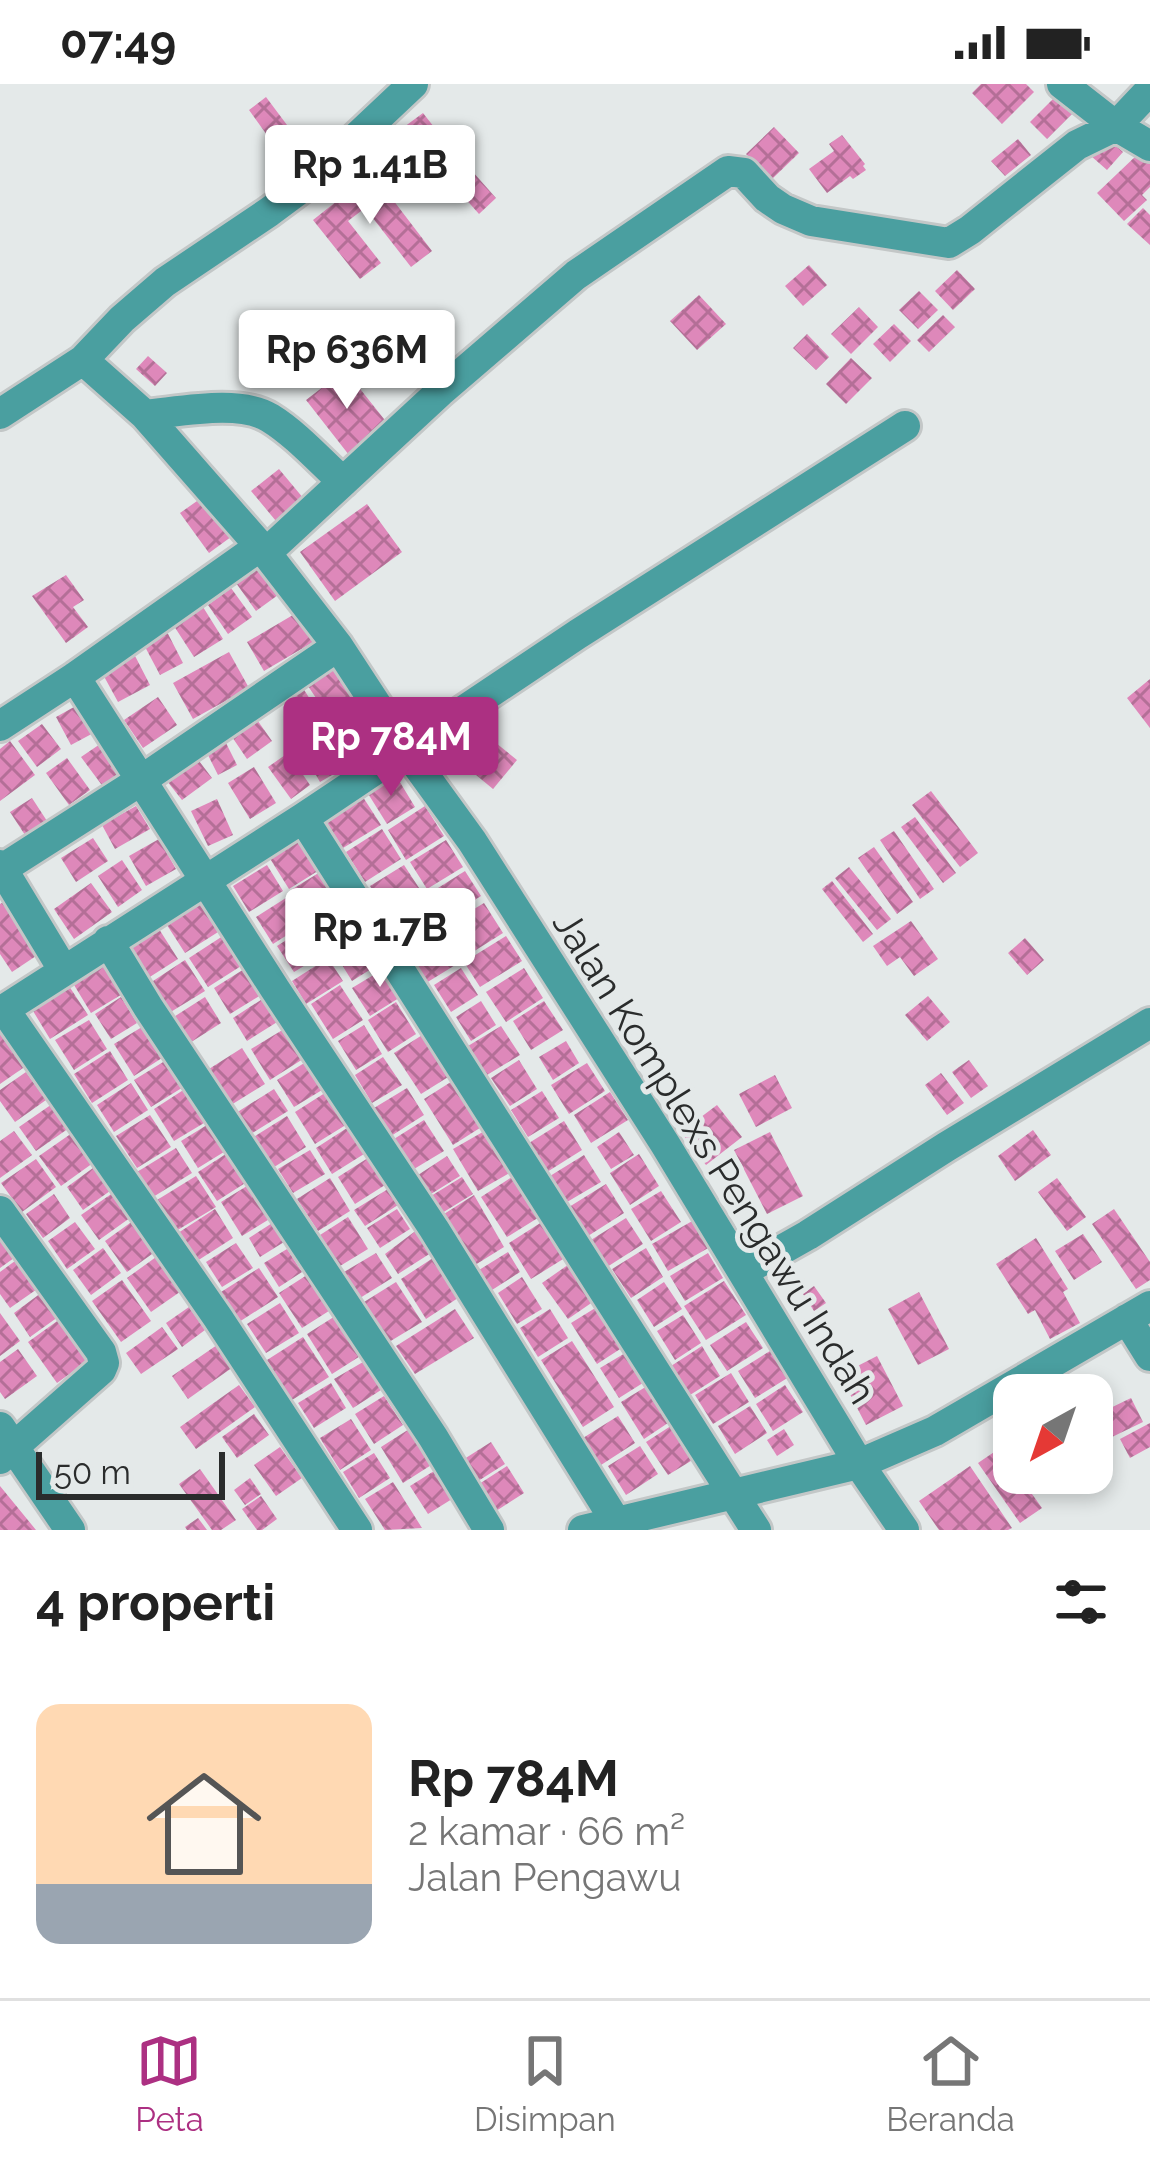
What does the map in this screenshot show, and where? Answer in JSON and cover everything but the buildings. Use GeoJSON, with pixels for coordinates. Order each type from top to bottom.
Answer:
{"type":"FeatureCollection","features":[{"type":"Feature","properties":{"kind":"street"},"geometry":{"type":"LineString","coordinates":[[0,414],[83,360],[164,282],[308,183],[413,84]]}},
{"type":"Feature","properties":{"kind":"street"},"geometry":{"type":"LineString","coordinates":[[1062,84],[1150,146]]}},
{"type":"Feature","properties":{"kind":"street"},"geometry":{"type":"LineString","coordinates":[[0,726],[262,550],[576,275],[728,170],[744,172],[767,198],[812,221],[949,243],[1077,146],[1116,126],[1150,90]]}},
{"type":"Feature","properties":{"kind":"street","name":"Jalan Komplexs Pengawu Indah"},"geometry":{"type":"LineString","coordinates":[[83,360],[145,415],[338,646],[472,841],[904,1530]]}},
{"type":"Feature","properties":{"kind":"street"},"geometry":{"type":"LineString","coordinates":[[145,415],[253,411],[268,417],[343,482]]}},
{"type":"Feature","properties":{"kind":"street"},"geometry":{"type":"LineString","coordinates":[[357,1530],[192,1280],[2,1011],[905,426]]}},
{"type":"Feature","properties":{"kind":"street"},"geometry":{"type":"LineString","coordinates":[[64,971],[1,867],[140,782],[338,646]]}},
{"type":"Feature","properties":{"kind":"street"},"geometry":{"type":"LineString","coordinates":[[75,677],[434,1228],[618,1527]]}},
{"type":"Feature","properties":{"kind":"street"},"geometry":{"type":"LineString","coordinates":[[303,818],[756,1530]]}},
{"type":"Feature","properties":{"kind":"street"},"geometry":{"type":"LineString","coordinates":[[108,941],[490,1530]]}},
{"type":"Feature","properties":{"kind":"street"},"geometry":{"type":"LineString","coordinates":[[744,1271],[1150,1023]]}},
{"type":"Feature","properties":{"kind":"street"},"geometry":{"type":"LineString","coordinates":[[0,1211],[101,1352],[104,1363],[92,1379],[5,1444],[70,1530]]}},
{"type":"Feature","properties":{"kind":"street"},"geometry":{"type":"LineString","coordinates":[[583,1530],[618,1527],[859,1464],[935,1431],[1138,1312],[1150,1356]]}}]}
